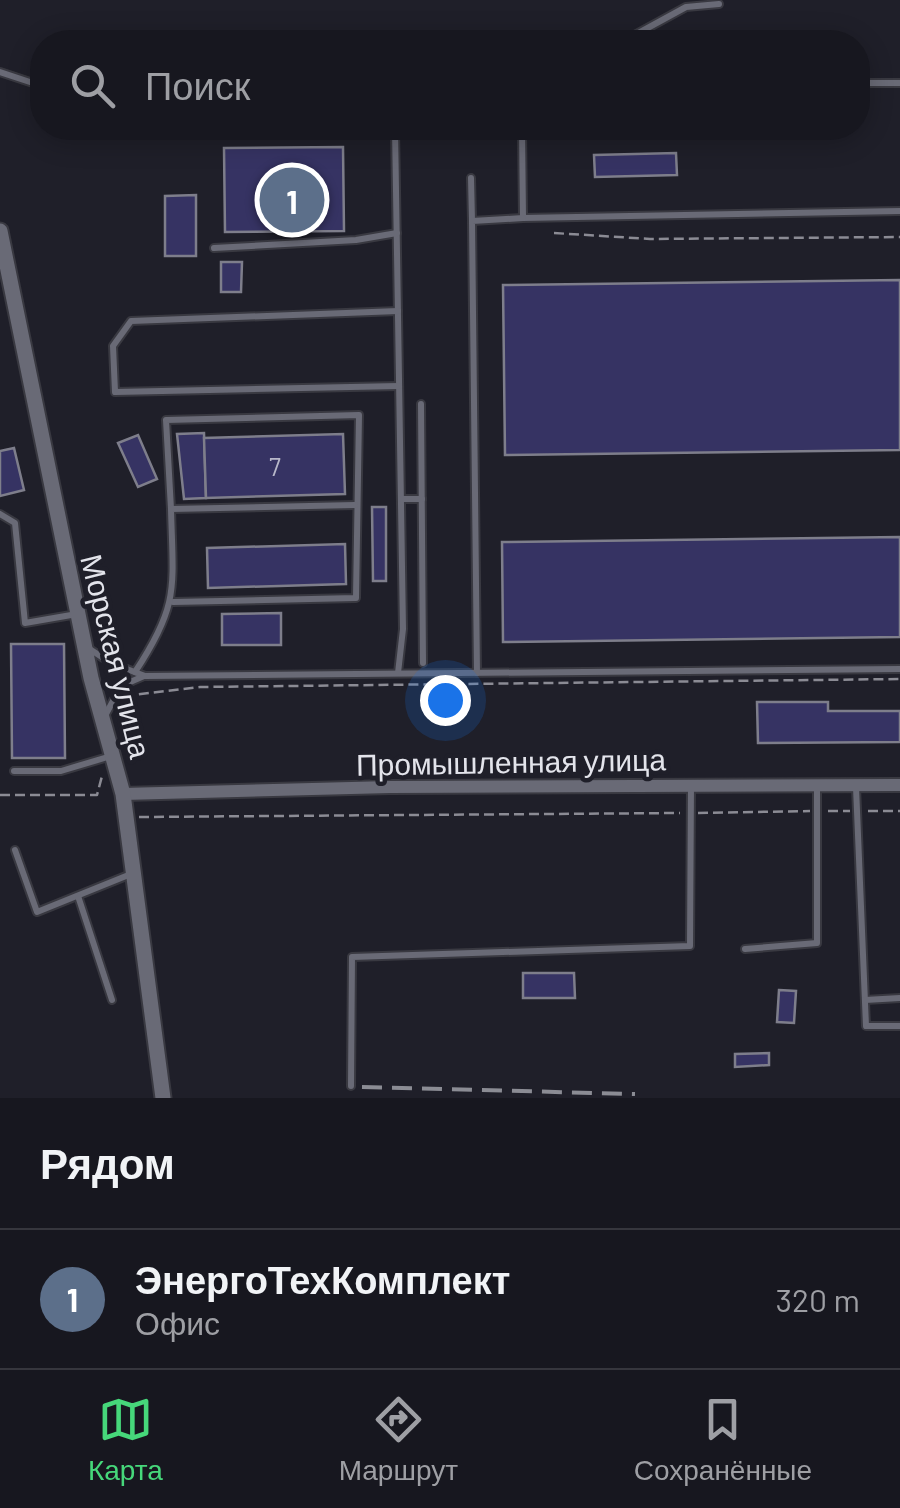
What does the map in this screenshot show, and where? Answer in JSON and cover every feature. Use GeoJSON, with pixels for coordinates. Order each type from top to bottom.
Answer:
{"type":"FeatureCollection","features":[{"type":"Feature","properties":{"kind":"street","name":"Морская улица"},"geometry":{"type":"LineString","coordinates":[[0,231],[78,613],[110,720],[114,764],[128,794],[131,874],[162,1098]]}},
{"type":"Feature","properties":{"kind":"street","name":"Промышленная улица"},"geometry":{"type":"LineString","coordinates":[[128,794],[691,784],[900,785]]}},
{"type":"Feature","properties":{"kind":"lane"},"geometry":{"type":"LineString","coordinates":[[643,30],[686,6],[719,4]]}},
{"type":"Feature","properties":{"kind":"lane"},"geometry":{"type":"LineString","coordinates":[[0,72],[30,82]]}},
{"type":"Feature","properties":{"kind":"lane"},"geometry":{"type":"LineString","coordinates":[[870,83],[900,83]]}},
{"type":"Feature","properties":{"kind":"lane"},"geometry":{"type":"LineString","coordinates":[[395,140],[402,629],[398,673]]}},
{"type":"Feature","properties":{"kind":"lane"},"geometry":{"type":"LineString","coordinates":[[522,140],[523,218]]}},
{"type":"Feature","properties":{"kind":"lane"},"geometry":{"type":"LineString","coordinates":[[471,178],[477,672]]}},
{"type":"Feature","properties":{"kind":"lane"},"geometry":{"type":"LineString","coordinates":[[472,221],[900,211]]}},
{"type":"Feature","properties":{"kind":"lane"},"geometry":{"type":"LineString","coordinates":[[214,248],[356,240],[397,232]]}},
{"type":"Feature","properties":{"kind":"lane"},"geometry":{"type":"LineString","coordinates":[[398,311],[131,322],[113,346],[115,392],[400,386]]}},
{"type":"Feature","properties":{"kind":"lane"},"geometry":{"type":"LineString","coordinates":[[421,404],[424,663]]}},
{"type":"Feature","properties":{"kind":"lane"},"geometry":{"type":"LineString","coordinates":[[135,672],[158,637],[173,602],[166,420],[359,415],[356,598],[173,602]]}},
{"type":"Feature","properties":{"kind":"lane"},"geometry":{"type":"LineString","coordinates":[[401,499],[422,498]]}},
{"type":"Feature","properties":{"kind":"lane"},"geometry":{"type":"LineString","coordinates":[[171,509],[355,505]]}},
{"type":"Feature","properties":{"kind":"lane"},"geometry":{"type":"LineString","coordinates":[[0,514],[15,522],[25,622],[78,613]]}},
{"type":"Feature","properties":{"kind":"lane"},"geometry":{"type":"LineString","coordinates":[[86,646],[145,676]]}},
{"type":"Feature","properties":{"kind":"lane"},"geometry":{"type":"LineString","coordinates":[[110,720],[109,703],[121,686],[145,676],[900,669]]}},
{"type":"Feature","properties":{"kind":"lane"},"geometry":{"type":"LineString","coordinates":[[14,771],[60,771],[114,764]]}},
{"type":"Feature","properties":{"kind":"lane"},"geometry":{"type":"LineString","coordinates":[[351,1086],[352,956],[690,946],[691,784]]}},
{"type":"Feature","properties":{"kind":"lane"},"geometry":{"type":"LineString","coordinates":[[745,949],[818,944],[817,784]]}},
{"type":"Feature","properties":{"kind":"lane"},"geometry":{"type":"LineString","coordinates":[[856,786],[866,1026],[900,1026]]}},
{"type":"Feature","properties":{"kind":"lane"},"geometry":{"type":"LineString","coordinates":[[15,850],[37,912],[131,874]]}},
{"type":"Feature","properties":{"kind":"lane"},"geometry":{"type":"LineString","coordinates":[[78,896],[112,1000]]}},
{"type":"Feature","properties":{"kind":"lane"},"geometry":{"type":"LineString","coordinates":[[866,1000],[900,998]]}},
{"type":"Feature","properties":{"kind":"path"},"geometry":{"type":"LineString","coordinates":[[554,233],[650,239],[900,237]]}},
{"type":"Feature","properties":{"kind":"path"},"geometry":{"type":"LineString","coordinates":[[110,720],[133,695],[200,688],[900,679]]}},
{"type":"Feature","properties":{"kind":"path"},"geometry":{"type":"LineString","coordinates":[[0,795],[97,795],[100,777],[114,764]]}},
{"type":"Feature","properties":{"kind":"path"},"geometry":{"type":"LineString","coordinates":[[128,794],[140,818],[900,810]]}},
{"type":"Feature","properties":{"kind":"building"},"geometry":{"type":"Polygon","coordinates":[[[343,147],[344,231],[225,232],[224,148],[343,147]]]}},
{"type":"Feature","properties":{"kind":"building"},"geometry":{"type":"Polygon","coordinates":[[[676,153],[677,175],[595,177],[594,155],[676,153]]]}},
{"type":"Feature","properties":{"kind":"building"},"geometry":{"type":"Polygon","coordinates":[[[196,195],[196,256],[165,256],[165,196],[196,195]]]}},
{"type":"Feature","properties":{"kind":"building"},"geometry":{"type":"Polygon","coordinates":[[[221,262],[242,262],[241,292],[221,292],[221,262]]]}},
{"type":"Feature","properties":{"kind":"building"},"geometry":{"type":"Polygon","coordinates":[[[900,280],[900,450],[505,455],[503,285],[900,280]]]}},
{"type":"Feature","properties":{"kind":"building"},"geometry":{"type":"Polygon","coordinates":[[[204,433],[206,498],[184,499],[177,434],[204,433]]]}},
{"type":"Feature","properties":{"kind":"building"},"geometry":{"type":"Polygon","coordinates":[[[343,434],[345,494],[206,498],[204,438],[343,434]]]}},
{"type":"Feature","properties":{"kind":"building"},"geometry":{"type":"Polygon","coordinates":[[[138,435],[157,479],[138,487],[118,443],[138,435]]]}},
{"type":"Feature","properties":{"kind":"building"},"geometry":{"type":"Polygon","coordinates":[[[14,448],[24,490],[0,496],[0,451],[14,448]]]}},
{"type":"Feature","properties":{"kind":"building"},"geometry":{"type":"Polygon","coordinates":[[[372,507],[386,507],[386,581],[373,581],[372,507]]]}},
{"type":"Feature","properties":{"kind":"building"},"geometry":{"type":"Polygon","coordinates":[[[900,537],[900,637],[503,642],[502,542],[900,537]]]}},
{"type":"Feature","properties":{"kind":"building"},"geometry":{"type":"Polygon","coordinates":[[[345,544],[346,584],[208,588],[207,548],[345,544]]]}},
{"type":"Feature","properties":{"kind":"building"},"geometry":{"type":"Polygon","coordinates":[[[281,613],[281,645],[222,645],[222,614],[281,613]]]}},
{"type":"Feature","properties":{"kind":"building"},"geometry":{"type":"Polygon","coordinates":[[[11,644],[64,644],[65,758],[12,758],[11,644]]]}},
{"type":"Feature","properties":{"kind":"building"},"geometry":{"type":"Polygon","coordinates":[[[757,702],[828,702],[828,711],[900,711],[900,742],[758,743],[757,702]]]}},
{"type":"Feature","properties":{"kind":"building"},"geometry":{"type":"Polygon","coordinates":[[[523,973],[574,973],[575,998],[523,998],[523,973]]]}},
{"type":"Feature","properties":{"kind":"building"},"geometry":{"type":"Polygon","coordinates":[[[779,990],[796,991],[794,1023],[777,1022],[779,990]]]}},
{"type":"Feature","properties":{"kind":"building"},"geometry":{"type":"Polygon","coordinates":[[[769,1053],[769,1065],[735,1067],[735,1054],[769,1053]]]}},
{"type":"Feature","properties":{"kind":"railway"},"geometry":{"type":"LineString","coordinates":[[362,1087],[635,1094]]}},
{"type":"Feature","properties":{"kind":"place","name":"ЭнергоТехКомплект"},"geometry":{"type":"Point","coordinates":[292,200]}}]}
